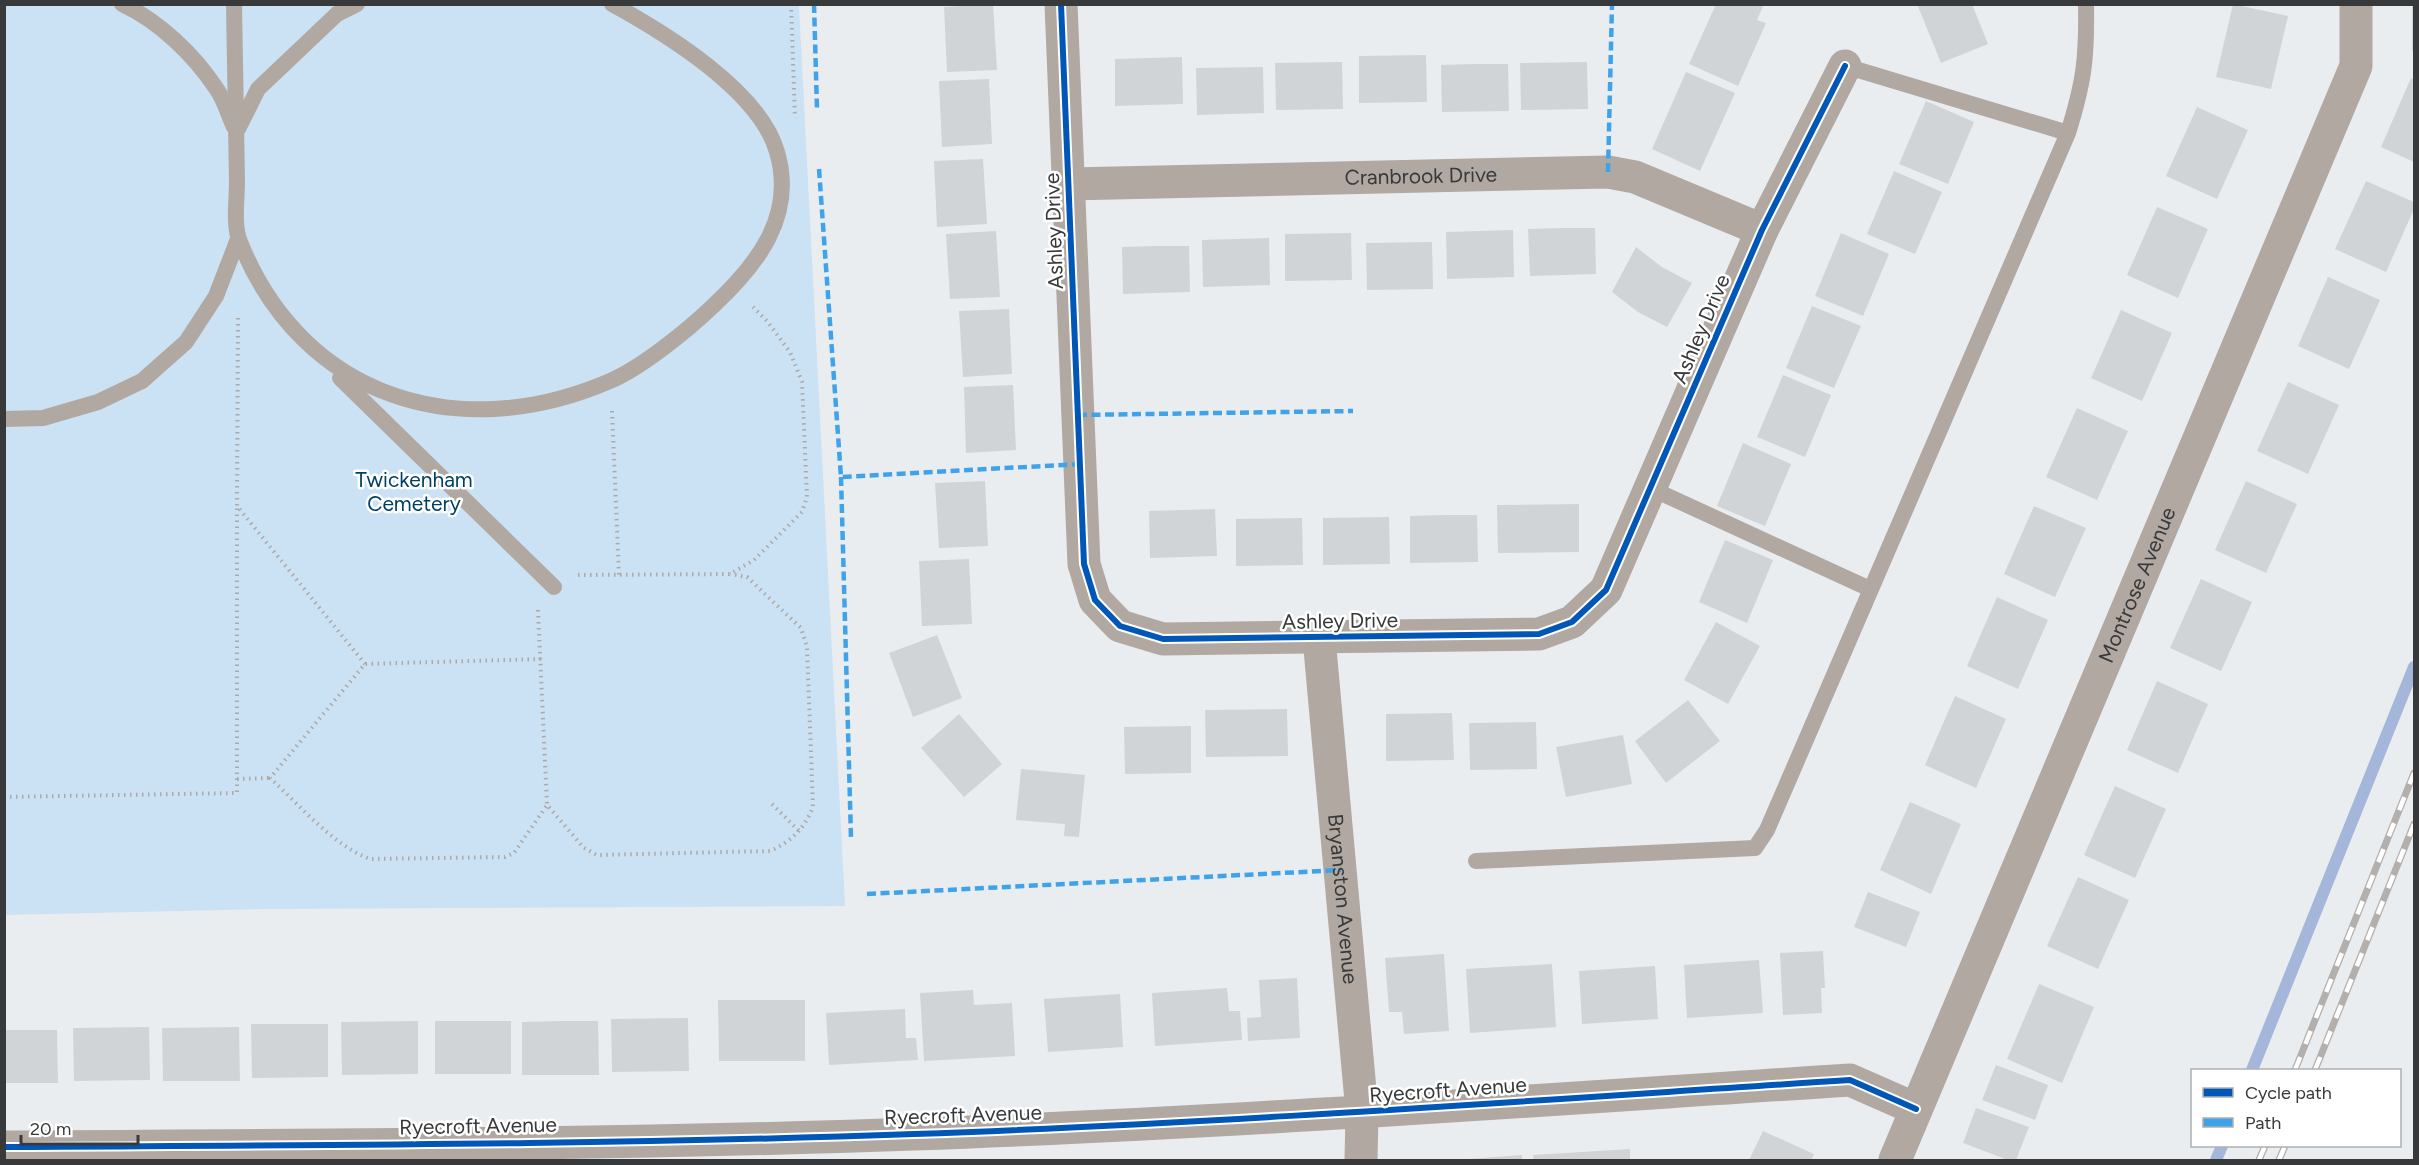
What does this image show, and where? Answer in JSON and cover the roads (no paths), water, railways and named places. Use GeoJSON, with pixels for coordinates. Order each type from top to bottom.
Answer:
{"type":"FeatureCollection","features":[{"type":"Feature","properties":{"kind":"street","name":"Ashley Drive"},"geometry":{"type":"LineString","coordinates":[[1061,4],[1084,564],[1095,600],[1120,626],[1163,639],[1539,634],[1572,622],[1605,590],[1762,230],[1845,66]]}},
{"type":"Feature","properties":{"kind":"street","name":"Montrose Avenue"},"geometry":{"type":"LineString","coordinates":[[1895,1161],[2356,66],[2356,4]]}},
{"type":"Feature","properties":{"kind":"street","name":"Cranbrook Drive"},"geometry":{"type":"LineString","coordinates":[[1069,184],[1608,172],[1635,177],[1762,230]]}},
{"type":"Feature","properties":{"kind":"street","name":"Bryanston Avenue"},"geometry":{"type":"LineString","coordinates":[[1319,638],[1362,1112],[1361,1161]]}},
{"type":"Feature","properties":{"kind":"street","name":"Ryecroft Avenue"},"geometry":{"type":"LineString","coordinates":[[4,1147],[452,1152],[911,1147],[1362,1112],[1850,1080],[1916,1109]]}},
{"type":"Feature","properties":{"kind":"lane"},"geometry":{"type":"LineString","coordinates":[[122,4],[133,9],[182,47],[217,89],[236,133]]}},
{"type":"Feature","properties":{"kind":"lane"},"geometry":{"type":"LineString","coordinates":[[4,419],[42,418],[98,402],[142,381],[186,342],[216,296],[238,239],[234,4]]}},
{"type":"Feature","properties":{"kind":"lane"},"geometry":{"type":"LineString","coordinates":[[236,133],[258,89],[337,14],[357,4]]}},
{"type":"Feature","properties":{"kind":"lane"},"geometry":{"type":"LineString","coordinates":[[314,352],[354,380],[405,400],[467,410],[561,400],[612,380],[695,323],[733,287],[766,246],[781,205],[778,154],[773,142],[744,98],[699,59],[652,26],[612,4]]}},
{"type":"Feature","properties":{"kind":"lane"},"geometry":{"type":"LineString","coordinates":[[1476,861],[1755,848],[1767,830],[2068,132],[2082,88],[2087,58],[2086,4]]}},
{"type":"Feature","properties":{"kind":"lane"},"geometry":{"type":"LineString","coordinates":[[1845,66],[2068,132]]}},
{"type":"Feature","properties":{"kind":"lane"},"geometry":{"type":"LineString","coordinates":[[238,239],[271,303],[314,352],[554,587]]}},
{"type":"Feature","properties":{"kind":"lane"},"geometry":{"type":"LineString","coordinates":[[1650,488],[1870,589]]}},
{"type":"Feature","properties":{"kind":"waterway"},"geometry":{"type":"LineString","coordinates":[[2252,1069],[2414,667]]}},
{"type":"Feature","properties":{"kind":"waterway"},"geometry":{"type":"LineString","coordinates":[[2216,1160],[2222,1147]]}},
{"type":"Feature","properties":{"kind":"railway"},"geometry":{"type":"LineString","coordinates":[[2295,1069],[2414,773]]}},
{"type":"Feature","properties":{"kind":"railway"},"geometry":{"type":"LineString","coordinates":[[2315,1069],[2414,824]]}},
{"type":"Feature","properties":{"kind":"railway"},"geometry":{"type":"LineString","coordinates":[[2259,1160],[2265,1147]]}},
{"type":"Feature","properties":{"kind":"railway"},"geometry":{"type":"LineString","coordinates":[[2279,1160],[2285,1147]]}},
{"type":"Feature","properties":{"kind":"park label","name":"Twickenham Cemetery"},"geometry":{"type":"Point","coordinates":[414,492]}}]}
